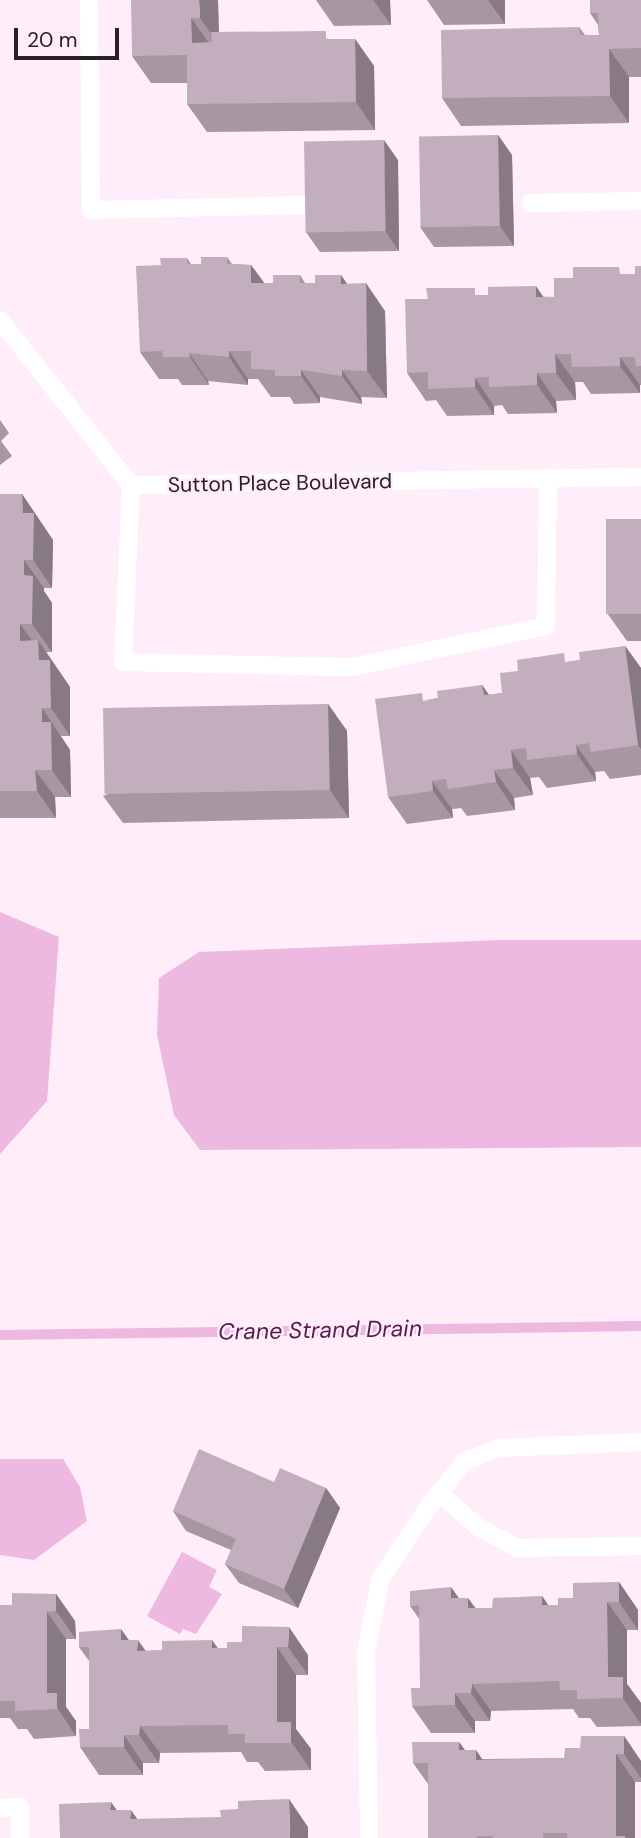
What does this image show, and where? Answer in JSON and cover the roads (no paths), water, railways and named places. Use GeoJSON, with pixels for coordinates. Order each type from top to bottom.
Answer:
{"type":"FeatureCollection","features":[{"type":"Feature","properties":{"kind":"lane"},"geometry":{"type":"LineString","coordinates":[[89,0],[91,210],[304,205]]}},
{"type":"Feature","properties":{"kind":"lane"},"geometry":{"type":"LineString","coordinates":[[531,203],[641,201]]}},
{"type":"Feature","properties":{"kind":"lane"},"geometry":{"type":"LineString","coordinates":[[0,320],[131,485],[122,662],[352,667],[546,626],[548,478]]}},
{"type":"Feature","properties":{"kind":"lane","name":"Sutton Place Boulevard"},"geometry":{"type":"LineString","coordinates":[[131,485],[641,477]]}},
{"type":"Feature","properties":{"kind":"lane"},"geometry":{"type":"LineString","coordinates":[[369,1838],[366,1651],[381,1578],[439,1493],[464,1462],[499,1448],[641,1442]]}},
{"type":"Feature","properties":{"kind":"lane"},"geometry":{"type":"LineString","coordinates":[[439,1493],[478,1527],[518,1548],[641,1546]]}},
{"type":"Feature","properties":{"kind":"lane"},"geometry":{"type":"LineString","coordinates":[[0,1808],[20,1807],[20,1838]]}},
{"type":"Feature","properties":{"kind":"waterway","name":"Crane Strand Drain"},"geometry":{"type":"LineString","coordinates":[[0,1335],[641,1326]]}}]}
